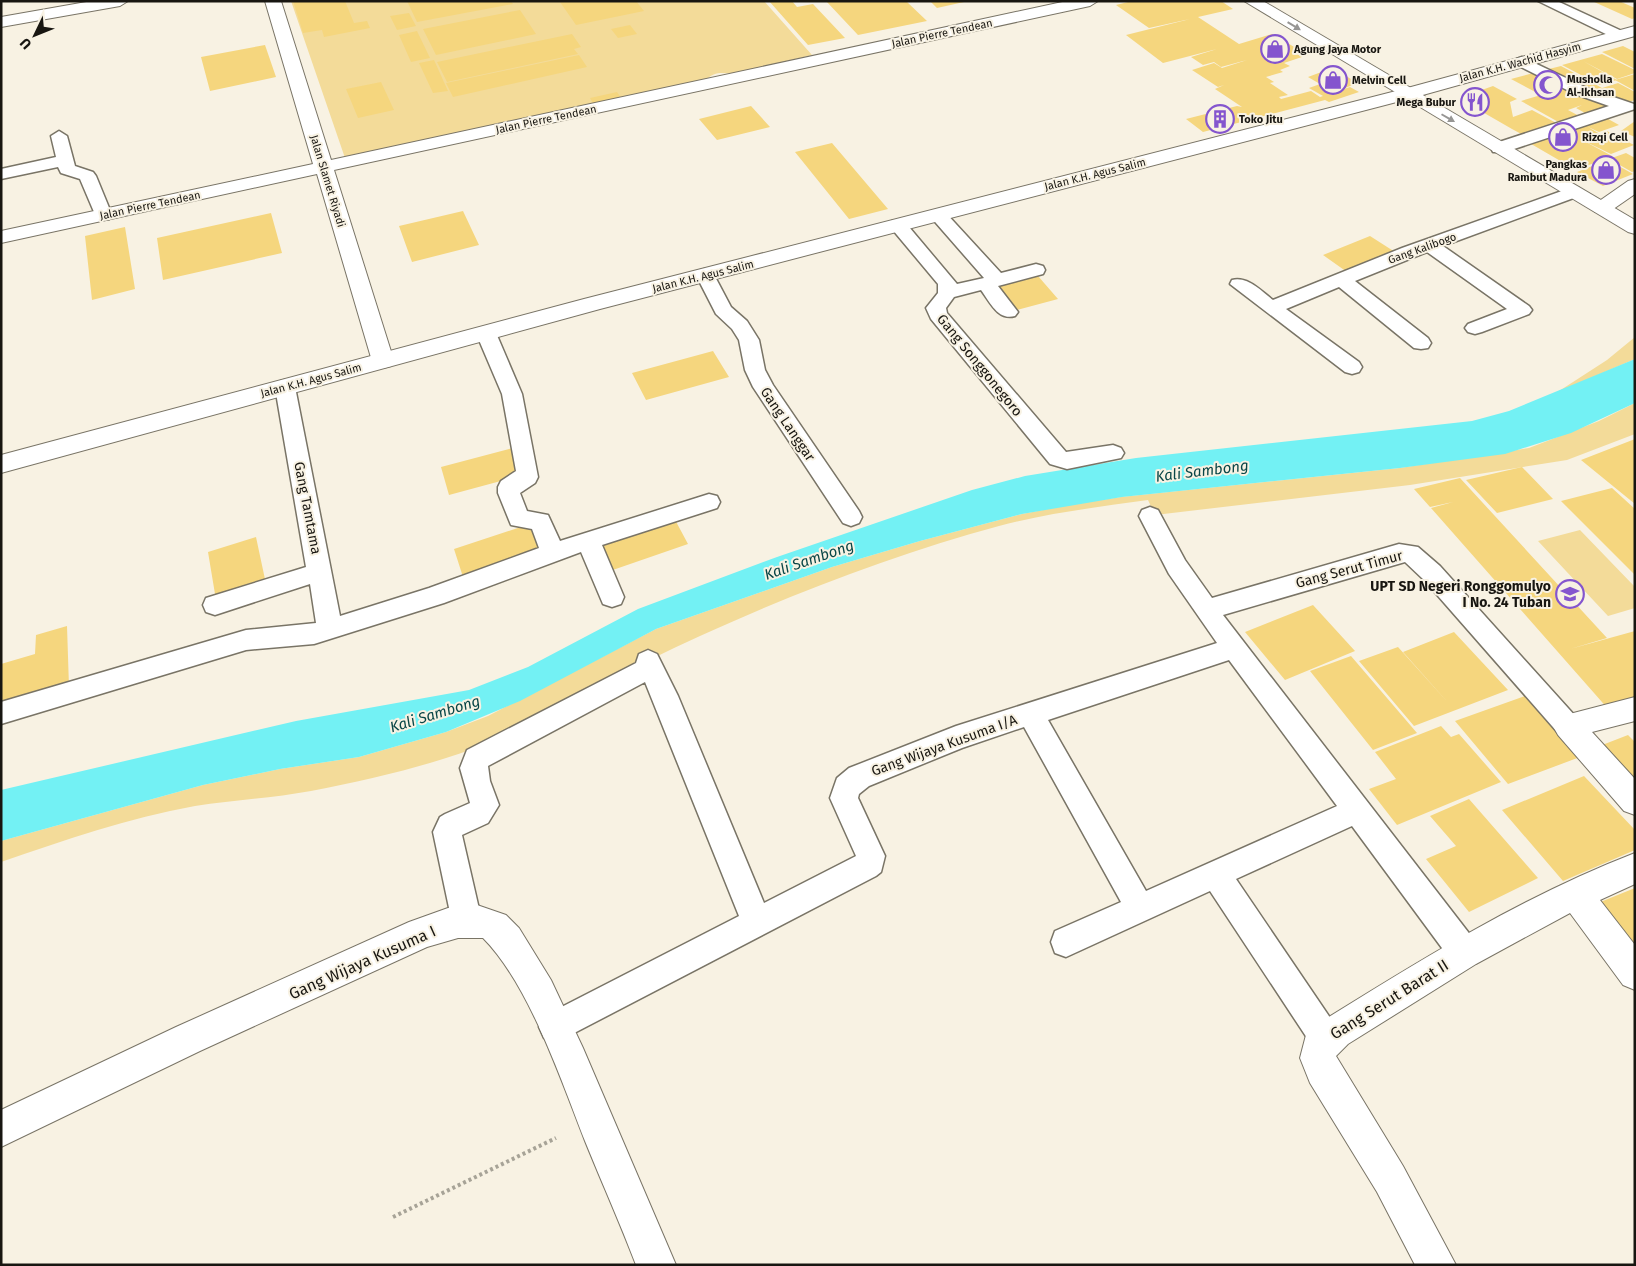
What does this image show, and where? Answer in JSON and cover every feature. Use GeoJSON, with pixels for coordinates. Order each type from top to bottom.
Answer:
{"type":"FeatureCollection","features":[{"type":"Feature","properties":{"kind":"street"},"geometry":{"type":"LineString","coordinates":[[1,22],[120,1]]}},
{"type":"Feature","properties":{"kind":"street","name":"Jalan Slamet Riyadi"},"geometry":{"type":"LineString","coordinates":[[273,1],[383,361]]}},
{"type":"Feature","properties":{"kind":"street","name":"Jalan Pierre Tendean"},"geometry":{"type":"LineString","coordinates":[[1,236],[1090,1]]}},
{"type":"Feature","properties":{"kind":"street"},"geometry":{"type":"LineString","coordinates":[[1252,1],[1635,228]]}},
{"type":"Feature","properties":{"kind":"street","name":"Jalan K.H. Wachid Hasyim"},"geometry":{"type":"LineString","coordinates":[[1406,94],[1622,34]]}},
{"type":"Feature","properties":{"kind":"street","name":"Jalan K.H. Agus Salim"},"geometry":{"type":"LineString","coordinates":[[1,464],[705,275],[1406,94]]}},
{"type":"Feature","properties":{"kind":"street"},"geometry":{"type":"LineString","coordinates":[[1602,208],[1635,185]]}},
{"type":"Feature","properties":{"kind":"street"},"geometry":{"type":"LineString","coordinates":[[1635,709],[1568,726],[1635,801]]}},
{"type":"Feature","properties":{"kind":"street","name":"Gang Serut Barat II"},"geometry":{"type":"LineString","coordinates":[[1436,1265],[1386,1171],[1320,1064],[1319,1048],[1326,1039],[1464,952],[1539,911],[1635,868]]}},
{"type":"Feature","properties":{"kind":"street"},"geometry":{"type":"LineString","coordinates":[[1575,894],[1635,973]]}},
{"type":"Feature","properties":{"kind":"street","name":"Gang Wijaya Kusuma I"},"geometry":{"type":"LineString","coordinates":[[1,1129],[188,1039],[421,933],[468,922],[487,923],[501,931],[532,980],[555,1027],[656,1265]]}},
{"type":"Feature","properties":{"kind":"lane"},"geometry":{"type":"LineString","coordinates":[[1545,1],[1622,34],[1635,48]]}},
{"type":"Feature","properties":{"kind":"lane"},"geometry":{"type":"LineString","coordinates":[[1522,62],[1580,92],[1630,108]]}},
{"type":"Feature","properties":{"kind":"lane"},"geometry":{"type":"LineString","coordinates":[[1499,148],[1630,108]]}},
{"type":"Feature","properties":{"kind":"lane"},"geometry":{"type":"LineString","coordinates":[[58,136],[63,161],[67,169],[87,176],[103,215]]}},
{"type":"Feature","properties":{"kind":"lane"},"geometry":{"type":"LineString","coordinates":[[1,174],[63,161]]}},
{"type":"Feature","properties":{"kind":"lane","name":"Gang Kalibogo"},"geometry":{"type":"LineString","coordinates":[[1271,308],[1341,279],[1573,192]]}},
{"type":"Feature","properties":{"kind":"lane"},"geometry":{"type":"LineString","coordinates":[[938,214],[992,282],[1008,312]]}},
{"type":"Feature","properties":{"kind":"lane","name":"Gang Songgonegoro"},"geometry":{"type":"LineString","coordinates":[[898,225],[948,283],[947,293],[937,305],[938,315],[1058,458],[1067,461],[1113,453]]}},
{"type":"Feature","properties":{"kind":"lane"},"geometry":{"type":"LineString","coordinates":[[1430,245],[1522,310],[1475,328]]}},
{"type":"Feature","properties":{"kind":"lane"},"geometry":{"type":"LineString","coordinates":[[947,293],[1036,270]]}},
{"type":"Feature","properties":{"kind":"lane","name":"Gang Langgar"},"geometry":{"type":"LineString","coordinates":[[705,275],[724,310],[740,325],[749,340],[756,370],[763,387],[851,517]]}},
{"type":"Feature","properties":{"kind":"lane"},"geometry":{"type":"LineString","coordinates":[[1341,279],[1421,343]]}},
{"type":"Feature","properties":{"kind":"lane"},"geometry":{"type":"LineString","coordinates":[[1239,284],[1352,368]]}},
{"type":"Feature","properties":{"kind":"lane"},"geometry":{"type":"LineString","coordinates":[[486,333],[512,394],[527,471],[527,477],[509,487],[509,493],[519,519],[540,521],[553,552]]}},
{"type":"Feature","properties":{"kind":"lane","name":"Gang Tamtama"},"geometry":{"type":"LineString","coordinates":[[285,387],[330,629]]}},
{"type":"Feature","properties":{"kind":"lane"},"geometry":{"type":"LineString","coordinates":[[1,713],[246,640],[268,636],[296,637],[330,629],[459,588],[553,552],[709,502]]}},
{"type":"Feature","properties":{"kind":"lane"},"geometry":{"type":"LineString","coordinates":[[1150,516],[1177,567],[1206,610],[1464,952]]}},
{"type":"Feature","properties":{"kind":"lane"},"geometry":{"type":"LineString","coordinates":[[588,541],[612,598]]}},
{"type":"Feature","properties":{"kind":"lane","name":"Gang Serut Timur"},"geometry":{"type":"LineString","coordinates":[[1206,610],[1399,553],[1410,553],[1432,573],[1568,726]]}},
{"type":"Feature","properties":{"kind":"lane"},"geometry":{"type":"LineString","coordinates":[[215,604],[320,572]]}},
{"type":"Feature","properties":{"kind":"lane","name":"Gang Wijaya Kusuma I/A"},"geometry":{"type":"LineString","coordinates":[[555,1027],[860,871],[871,862],[872,856],[844,798],[845,790],[853,781],[911,754],[1030,713],[1234,648]]}},
{"type":"Feature","properties":{"kind":"lane"},"geometry":{"type":"LineString","coordinates":[[468,922],[448,832],[454,823],[477,814],[484,809],[485,805],[473,769],[474,762],[478,758],[649,664],[665,696],[757,922]]}},
{"type":"Feature","properties":{"kind":"lane"},"geometry":{"type":"LineString","coordinates":[[1030,713],[1140,908]]}},
{"type":"Feature","properties":{"kind":"lane"},"geometry":{"type":"LineString","coordinates":[[1066,942],[1357,810]]}},
{"type":"Feature","properties":{"kind":"lane"},"geometry":{"type":"LineString","coordinates":[[1216,874],[1326,1039]]}},
{"type":"Feature","properties":{"kind":"path"},"geometry":{"type":"LineString","coordinates":[[392,1217],[594,1119]]}},
{"type":"Feature","properties":{"kind":"shaded area"},"geometry":{"type":"Polygon","coordinates":[[[291,1],[764,1],[812,55],[733,74],[718,73],[706,80],[345,158],[291,1]]]}},
{"type":"Feature","properties":{"kind":"shaded area"},"geometry":{"type":"Polygon","coordinates":[[[1635,337],[1635,359],[1556,393],[1607,360],[1635,337]]]}},
{"type":"Feature","properties":{"kind":"shaded area"},"geometry":{"type":"Polygon","coordinates":[[[1635,403],[1635,434],[1567,460],[1410,485],[1155,515],[1148,500],[1054,514],[999,526],[885,561],[772,604],[647,661],[491,742],[447,758],[380,776],[311,791],[170,811],[97,830],[1,862],[1,841],[203,785],[280,769],[359,757],[446,732],[488,716],[656,629],[832,567],[920,541],[1022,514],[1074,504],[1121,497],[1400,468],[1529,448],[1599,421],[1635,403]]]}},
{"type":"Feature","properties":{"kind":"shaded area"},"geometry":{"type":"Polygon","coordinates":[[[1580,530],[1635,587],[1635,608],[1608,616],[1538,541],[1580,530]]]}},
{"type":"Feature","properties":{"kind":"water","name":"Kali Sambong"},"geometry":{"type":"Polygon","coordinates":[[[1635,359],[1635,403],[1571,433],[1505,454],[1400,468],[1122,497],[1022,514],[832,567],[656,629],[520,701],[446,732],[359,757],[280,769],[203,785],[1,841],[1,790],[296,721],[469,690],[528,667],[638,609],[777,557],[972,490],[1025,476],[1136,458],[1472,421],[1509,411],[1635,359]]]}},
{"type":"Feature","properties":{"kind":"building"},"geometry":{"type":"Polygon","coordinates":[[[293,1],[345,1],[354,23],[367,21],[370,28],[324,37],[322,30],[303,33],[293,1]]]}},
{"type":"Feature","properties":{"kind":"building"},"geometry":{"type":"Polygon","coordinates":[[[407,1],[511,1],[513,4],[417,22],[407,1]]]}},
{"type":"Feature","properties":{"kind":"building"},"geometry":{"type":"Polygon","coordinates":[[[636,1],[644,11],[576,25],[560,2],[636,1]]]}},
{"type":"Feature","properties":{"kind":"building"},"geometry":{"type":"Polygon","coordinates":[[[769,1],[792,1],[797,7],[813,4],[845,38],[808,45],[769,1]]]}},
{"type":"Feature","properties":{"kind":"building"},"geometry":{"type":"Polygon","coordinates":[[[826,1],[906,1],[927,21],[858,35],[826,1]]]}},
{"type":"Feature","properties":{"kind":"building"},"geometry":{"type":"Polygon","coordinates":[[[930,1],[964,1],[964,2],[937,8],[930,1]]]}},
{"type":"Feature","properties":{"kind":"building"},"geometry":{"type":"Polygon","coordinates":[[[1132,1],[1221,1],[1233,9],[1198,17],[1239,44],[1272,34],[1308,55],[1284,63],[1290,66],[1280,70],[1283,72],[1266,77],[1274,82],[1270,83],[1288,95],[1279,97],[1281,99],[1311,91],[1320,97],[1323,96],[1309,88],[1320,84],[1308,77],[1332,68],[1358,83],[1332,93],[1350,87],[1359,92],[1329,102],[1325,100],[1203,132],[1186,119],[1237,106],[1242,107],[1215,89],[1224,85],[1218,87],[1192,70],[1214,63],[1222,68],[1247,60],[1221,67],[1214,62],[1203,65],[1191,57],[1217,49],[1163,63],[1126,35],[1190,19],[1149,28],[1116,5],[1132,1]]]}},
{"type":"Feature","properties":{"kind":"building"},"geometry":{"type":"Polygon","coordinates":[[[1592,1],[1619,1],[1635,8],[1635,18],[1632,19],[1592,1]]]}},
{"type":"Feature","properties":{"kind":"building"},"geometry":{"type":"Polygon","coordinates":[[[520,10],[536,34],[436,55],[423,29],[520,10]]]}},
{"type":"Feature","properties":{"kind":"building"},"geometry":{"type":"Polygon","coordinates":[[[409,13],[416,26],[397,30],[390,16],[409,13]]]}},
{"type":"Feature","properties":{"kind":"building"},"geometry":{"type":"Polygon","coordinates":[[[630,25],[637,34],[618,38],[611,29],[630,25]]]}},
{"type":"Feature","properties":{"kind":"building"},"geometry":{"type":"Polygon","coordinates":[[[417,31],[430,58],[411,62],[399,35],[417,31]]]}},
{"type":"Feature","properties":{"kind":"building"},"geometry":{"type":"Polygon","coordinates":[[[572,34],[581,47],[574,49],[578,54],[447,82],[437,62],[572,34]]]}},
{"type":"Feature","properties":{"kind":"building"},"geometry":{"type":"Polygon","coordinates":[[[265,45],[276,77],[210,91],[201,57],[265,45]]]}},
{"type":"Feature","properties":{"kind":"building"},"geometry":{"type":"Polygon","coordinates":[[[1623,46],[1635,52],[1635,69],[1602,52],[1623,46]]]}},
{"type":"Feature","properties":{"kind":"building"},"geometry":{"type":"Polygon","coordinates":[[[1602,54],[1635,70],[1635,73],[1617,79],[1583,61],[1617,80],[1600,85],[1562,65],[1602,54]]]}},
{"type":"Feature","properties":{"kind":"building"},"geometry":{"type":"Polygon","coordinates":[[[579,55],[587,67],[453,97],[446,83],[579,55]]]}},
{"type":"Feature","properties":{"kind":"building"},"geometry":{"type":"Polygon","coordinates":[[[434,60],[448,91],[433,93],[419,63],[434,60]]]}},
{"type":"Feature","properties":{"kind":"building"},"geometry":{"type":"Polygon","coordinates":[[[1561,66],[1602,88],[1586,93],[1545,70],[1561,66]]]}},
{"type":"Feature","properties":{"kind":"building"},"geometry":{"type":"Polygon","coordinates":[[[1537,72],[1576,92],[1568,95],[1577,92],[1595,102],[1601,99],[1617,108],[1592,117],[1576,108],[1582,105],[1568,110],[1581,117],[1562,124],[1521,101],[1541,95],[1511,79],[1537,72]]]}},
{"type":"Feature","properties":{"kind":"building"},"geometry":{"type":"Polygon","coordinates":[[[1635,74],[1635,91],[1615,80],[1635,74]]]}},
{"type":"Feature","properties":{"kind":"building"},"geometry":{"type":"Polygon","coordinates":[[[381,82],[394,110],[358,118],[346,89],[381,82]]]}},
{"type":"Feature","properties":{"kind":"building"},"geometry":{"type":"Polygon","coordinates":[[[1618,83],[1635,92],[1635,100],[1625,103],[1599,89],[1618,83]]]}},
{"type":"Feature","properties":{"kind":"building"},"geometry":{"type":"Polygon","coordinates":[[[1493,86],[1517,99],[1510,102],[1513,117],[1532,110],[1560,125],[1527,137],[1479,110],[1479,91],[1493,86]]]}},
{"type":"Feature","properties":{"kind":"building"},"geometry":{"type":"Polygon","coordinates":[[[617,92],[622,99],[594,105],[590,98],[617,92]]]}},
{"type":"Feature","properties":{"kind":"building"},"geometry":{"type":"Polygon","coordinates":[[[751,106],[770,127],[717,140],[699,119],[751,106]]]}},
{"type":"Feature","properties":{"kind":"building"},"geometry":{"type":"Polygon","coordinates":[[[1601,115],[1619,125],[1599,132],[1588,127],[1600,134],[1607,131],[1634,145],[1611,154],[1582,140],[1612,156],[1576,170],[1526,141],[1601,115]]]}},
{"type":"Feature","properties":{"kind":"building"},"geometry":{"type":"Polygon","coordinates":[[[1635,121],[1635,137],[1621,131],[1635,121]]]}},
{"type":"Feature","properties":{"kind":"building"},"geometry":{"type":"Polygon","coordinates":[[[832,143],[888,209],[849,219],[795,152],[832,143]]]}},
{"type":"Feature","properties":{"kind":"building"},"geometry":{"type":"Polygon","coordinates":[[[1626,153],[1635,158],[1635,171],[1632,172],[1609,159],[1626,153]]]}},
{"type":"Feature","properties":{"kind":"building"},"geometry":{"type":"Polygon","coordinates":[[[1608,160],[1633,174],[1603,186],[1577,172],[1608,160]]]}},
{"type":"Feature","properties":{"kind":"building"},"geometry":{"type":"Polygon","coordinates":[[[463,211],[479,245],[412,262],[399,226],[463,211]]]}},
{"type":"Feature","properties":{"kind":"building"},"geometry":{"type":"Polygon","coordinates":[[[271,213],[282,253],[163,280],[157,238],[271,213]]]}},
{"type":"Feature","properties":{"kind":"building"},"geometry":{"type":"Polygon","coordinates":[[[125,227],[135,289],[92,300],[85,236],[125,227]]]}},
{"type":"Feature","properties":{"kind":"building"},"geometry":{"type":"Polygon","coordinates":[[[1370,236],[1395,252],[1347,272],[1323,255],[1370,236]]]}},
{"type":"Feature","properties":{"kind":"building"},"geometry":{"type":"Polygon","coordinates":[[[1038,276],[1058,299],[1013,311],[994,287],[1038,276]]]}},
{"type":"Feature","properties":{"kind":"building"},"geometry":{"type":"Polygon","coordinates":[[[713,351],[729,377],[646,400],[632,373],[713,351]]]}},
{"type":"Feature","properties":{"kind":"building"},"geometry":{"type":"Polygon","coordinates":[[[1635,439],[1635,504],[1581,460],[1635,439]]]}},
{"type":"Feature","properties":{"kind":"building"},"geometry":{"type":"Polygon","coordinates":[[[513,448],[523,475],[449,495],[441,467],[513,448]]]}},
{"type":"Feature","properties":{"kind":"building"},"geometry":{"type":"Polygon","coordinates":[[[1522,467],[1553,499],[1497,513],[1466,480],[1522,467]]]}},
{"type":"Feature","properties":{"kind":"building"},"geometry":{"type":"Polygon","coordinates":[[[1460,478],[1607,638],[1570,649],[1635,631],[1635,702],[1609,710],[1431,508],[1453,502],[1430,507],[1414,489],[1460,478]]]}},
{"type":"Feature","properties":{"kind":"building"},"geometry":{"type":"Polygon","coordinates":[[[1612,488],[1635,509],[1635,575],[1561,501],[1612,488]]]}},
{"type":"Feature","properties":{"kind":"building"},"geometry":{"type":"Polygon","coordinates":[[[673,516],[688,544],[607,572],[593,543],[673,516]]]}},
{"type":"Feature","properties":{"kind":"building"},"geometry":{"type":"Polygon","coordinates":[[[533,523],[544,550],[463,577],[454,549],[533,523]]]}},
{"type":"Feature","properties":{"kind":"building"},"geometry":{"type":"Polygon","coordinates":[[[256,537],[266,584],[216,600],[208,552],[256,537]]]}},
{"type":"Feature","properties":{"kind":"building"},"geometry":{"type":"Polygon","coordinates":[[[1313,605],[1355,651],[1285,680],[1245,632],[1313,605]]]}},
{"type":"Feature","properties":{"kind":"building"},"geometry":{"type":"Polygon","coordinates":[[[67,626],[69,687],[1,708],[1,664],[35,654],[36,635],[67,626]]]}},
{"type":"Feature","properties":{"kind":"building"},"geometry":{"type":"Polygon","coordinates":[[[1454,632],[1508,690],[1414,726],[1359,661],[1398,647],[1451,706],[1403,652],[1454,632]]]}},
{"type":"Feature","properties":{"kind":"building"},"geometry":{"type":"Polygon","coordinates":[[[1351,656],[1417,733],[1373,750],[1310,671],[1351,656]]]}},
{"type":"Feature","properties":{"kind":"building"},"geometry":{"type":"Polygon","coordinates":[[[1525,696],[1580,757],[1508,784],[1455,721],[1525,696]]]}},
{"type":"Feature","properties":{"kind":"building"},"geometry":{"type":"Polygon","coordinates":[[[1441,726],[1451,737],[1459,734],[1501,782],[1397,825],[1369,789],[1396,779],[1375,752],[1441,726]]]}},
{"type":"Feature","properties":{"kind":"building"},"geometry":{"type":"Polygon","coordinates":[[[1628,735],[1635,742],[1635,787],[1597,747],[1628,735]]]}},
{"type":"Feature","properties":{"kind":"building"},"geometry":{"type":"Polygon","coordinates":[[[1584,776],[1635,830],[1635,850],[1563,881],[1502,810],[1584,776]]]}},
{"type":"Feature","properties":{"kind":"building"},"geometry":{"type":"Polygon","coordinates":[[[1469,799],[1538,878],[1469,912],[1426,859],[1456,846],[1430,816],[1469,799]]]}},
{"type":"Feature","properties":{"kind":"building"},"geometry":{"type":"Polygon","coordinates":[[[1635,888],[1635,955],[1593,905],[1635,888]]]}},
{"type":"Feature","properties":{"kind":"place","name":"Agung Jaya Motor"},"geometry":{"type":"Point","coordinates":[1275,49]}},
{"type":"Feature","properties":{"kind":"place","name":"Melvin Cell"},"geometry":{"type":"Point","coordinates":[1333,80]}},
{"type":"Feature","properties":{"kind":"place","name":"Musholla Al-Ikhsan"},"geometry":{"type":"Point","coordinates":[1548,85]}},
{"type":"Feature","properties":{"kind":"place","name":"Mega Bubur"},"geometry":{"type":"Point","coordinates":[1475,102]}},
{"type":"Feature","properties":{"kind":"place","name":"Toko Jitu"},"geometry":{"type":"Point","coordinates":[1220,119]}},
{"type":"Feature","properties":{"kind":"place","name":"Rizqi Cell"},"geometry":{"type":"Point","coordinates":[1563,137]}},
{"type":"Feature","properties":{"kind":"place","name":"Pangkas Rambut Madura"},"geometry":{"type":"Point","coordinates":[1606,170]}},
{"type":"Feature","properties":{"kind":"place","name":"UPT SD Negeri Ronggomulyo I No. 24 Tuban"},"geometry":{"type":"Point","coordinates":[1570,594]}}]}
